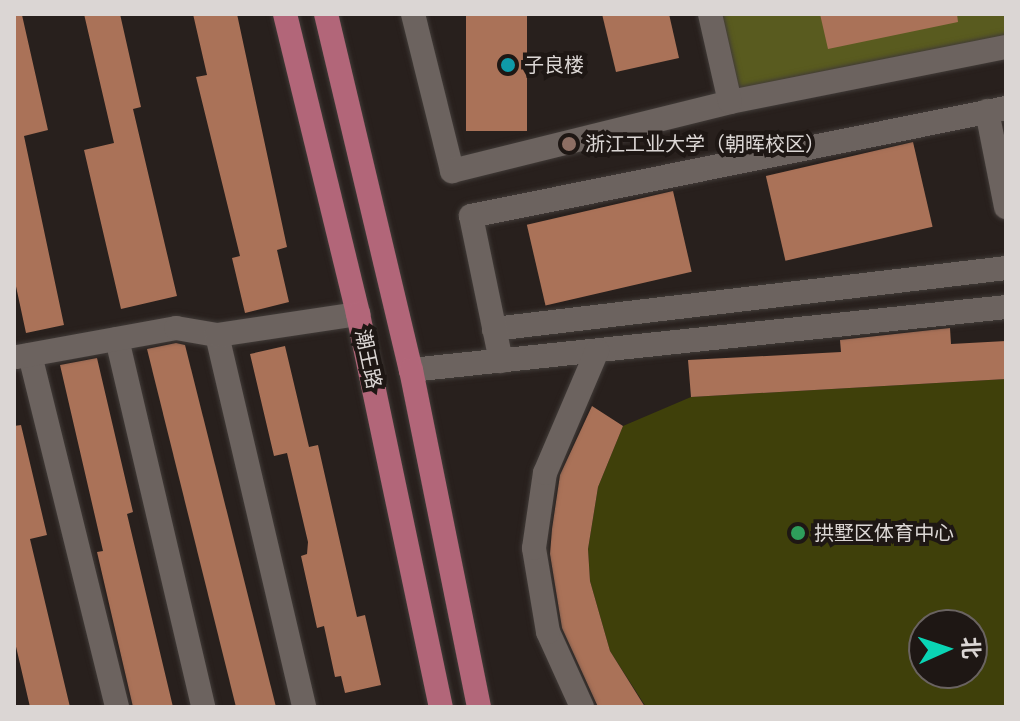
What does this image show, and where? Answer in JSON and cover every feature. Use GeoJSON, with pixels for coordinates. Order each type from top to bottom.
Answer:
{"type":"FeatureCollection","features":[{"type":"Feature","properties":{"kind":"main road","name":"潮王路"},"geometry":{"type":"LineString","coordinates":[[285,14],[358,314],[441,707]]}},
{"type":"Feature","properties":{"kind":"main road","name":"潮王路"},"geometry":{"type":"LineString","coordinates":[[326,14],[411,370],[479,707]]}},
{"type":"Feature","properties":{"kind":"street"},"geometry":{"type":"LineString","coordinates":[[413,14],[452,171],[730,102],[1006,47]]}},
{"type":"Feature","properties":{"kind":"street"},"geometry":{"type":"LineString","coordinates":[[710,14],[730,102]]}},
{"type":"Feature","properties":{"kind":"street"},"geometry":{"type":"LineString","coordinates":[[501,361],[471,216],[996,110],[1006,207]]}},
{"type":"Feature","properties":{"kind":"street"},"geometry":{"type":"LineString","coordinates":[[494,329],[1006,268]]}},
{"type":"Feature","properties":{"kind":"street"},"geometry":{"type":"LineString","coordinates":[[411,370],[1006,307]]}},
{"type":"Feature","properties":{"kind":"street"},"geometry":{"type":"LineString","coordinates":[[117,707],[22,356],[176,328],[217,335],[358,314]]}},
{"type":"Feature","properties":{"kind":"street"},"geometry":{"type":"LineString","coordinates":[[217,335],[304,707]]}},
{"type":"Feature","properties":{"kind":"street"},"geometry":{"type":"LineString","coordinates":[[117,339],[203,707]]}},
{"type":"Feature","properties":{"kind":"street"},"geometry":{"type":"LineString","coordinates":[[582,707],[548,632],[534,548],[545,473],[597,351]]}},
{"type":"Feature","properties":{"kind":"shaded area"},"geometry":{"type":"Polygon","coordinates":[[[710,14],[1006,14],[1006,46],[730,102],[710,14]]]}},
{"type":"Feature","properties":{"kind":"shaded area","name":"拱墅区体育中心"},"geometry":{"type":"Polygon","coordinates":[[[1006,379],[1006,707],[646,707],[610,651],[590,581],[588,549],[598,487],[623,426],[691,397],[1006,379]]]}},
{"type":"Feature","properties":{"kind":"building"},"geometry":{"type":"Polygon","coordinates":[[[84,14],[120,14],[141,107],[133,109],[177,296],[121,309],[84,150],[114,143],[84,14]]]}},
{"type":"Feature","properties":{"kind":"building"},"geometry":{"type":"Polygon","coordinates":[[[193,14],[237,14],[287,247],[277,250],[289,302],[245,313],[232,258],[240,256],[196,77],[207,75],[193,14]]]}},
{"type":"Feature","properties":{"kind":"building","name":"子良楼"},"geometry":{"type":"Polygon","coordinates":[[[466,14],[527,14],[527,131],[466,131],[466,14]]]}},
{"type":"Feature","properties":{"kind":"building"},"geometry":{"type":"Polygon","coordinates":[[[602,14],[669,14],[679,58],[616,72],[602,14]]]}},
{"type":"Feature","properties":{"kind":"building"},"geometry":{"type":"Polygon","coordinates":[[[820,14],[957,14],[958,22],[828,49],[820,14]]]}},
{"type":"Feature","properties":{"kind":"building"},"geometry":{"type":"Polygon","coordinates":[[[22,15],[48,130],[24,136],[64,325],[26,333],[14,277],[14,16],[22,15]]]}},
{"type":"Feature","properties":{"kind":"building"},"geometry":{"type":"Polygon","coordinates":[[[913,142],[933,227],[785,261],[766,176],[913,142]]]}},
{"type":"Feature","properties":{"kind":"building"},"geometry":{"type":"Polygon","coordinates":[[[673,191],[692,272],[546,306],[527,225],[673,191]]]}},
{"type":"Feature","properties":{"kind":"building"},"geometry":{"type":"Polygon","coordinates":[[[950,328],[951,344],[1006,341],[1006,379],[691,397],[688,360],[841,352],[840,340],[950,328]]]}},
{"type":"Feature","properties":{"kind":"building"},"geometry":{"type":"Polygon","coordinates":[[[176,343],[185,345],[276,707],[236,707],[147,349],[176,343]]]}},
{"type":"Feature","properties":{"kind":"building"},"geometry":{"type":"Polygon","coordinates":[[[285,346],[309,447],[318,445],[357,617],[365,615],[381,685],[345,693],[341,676],[335,677],[324,626],[317,628],[301,556],[307,554],[308,542],[287,453],[274,456],[250,354],[285,346]]]}},
{"type":"Feature","properties":{"kind":"building"},"geometry":{"type":"Polygon","coordinates":[[[97,358],[133,512],[127,514],[173,707],[133,707],[97,552],[103,551],[60,365],[97,358]]]}},
{"type":"Feature","properties":{"kind":"building"},"geometry":{"type":"Polygon","coordinates":[[[592,406],[623,426],[598,487],[588,549],[590,581],[610,651],[645,707],[598,707],[562,628],[550,554],[552,529],[560,475],[592,406]]]}},
{"type":"Feature","properties":{"kind":"building"},"geometry":{"type":"Polygon","coordinates":[[[21,425],[47,535],[30,539],[70,707],[30,707],[14,638],[14,426],[21,425]]]}},
{"type":"Feature","properties":{"kind":"place","name":"子良楼"},"geometry":{"type":"Point","coordinates":[508,65]}},
{"type":"Feature","properties":{"kind":"place","name":"浙江工业大学（朝晖校区）"},"geometry":{"type":"Point","coordinates":[569,144]}},
{"type":"Feature","properties":{"kind":"place","name":"拱墅区体育中心"},"geometry":{"type":"Point","coordinates":[798,533]}}]}
